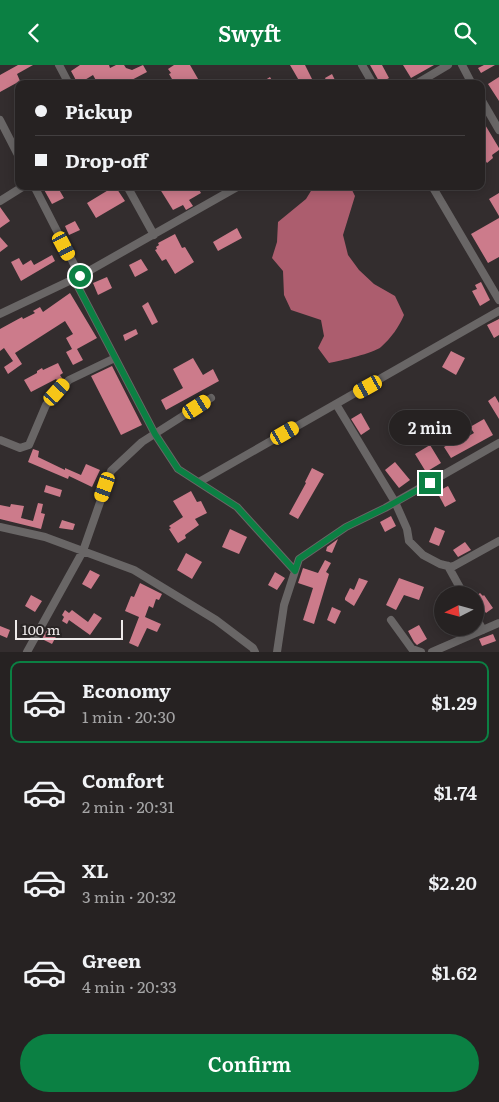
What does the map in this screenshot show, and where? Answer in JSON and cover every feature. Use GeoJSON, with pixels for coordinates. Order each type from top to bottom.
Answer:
{"type":"FeatureCollection","features":[{"type":"Feature","properties":{"kind":"street"},"geometry":{"type":"LineString","coordinates":[[59,65],[67,80]]}},
{"type":"Feature","properties":{"kind":"street"},"geometry":{"type":"LineString","coordinates":[[362,65],[371,80]]}},
{"type":"Feature","properties":{"kind":"street"},"geometry":{"type":"LineString","coordinates":[[423,80],[448,65]]}},
{"type":"Feature","properties":{"kind":"street"},"geometry":{"type":"LineString","coordinates":[[462,65],[470,80]]}},
{"type":"Feature","properties":{"kind":"street"},"geometry":{"type":"LineString","coordinates":[[485,106],[499,130]]}},
{"type":"Feature","properties":{"kind":"street"},"geometry":{"type":"LineString","coordinates":[[0,120],[15,149]]}},
{"type":"Feature","properties":{"kind":"street"},"geometry":{"type":"LineString","coordinates":[[0,201],[18,190]]}},
{"type":"Feature","properties":{"kind":"street"},"geometry":{"type":"LineString","coordinates":[[36,190],[115,358],[155,434],[178,469],[237,507],[295,571]]}},
{"type":"Feature","properties":{"kind":"street"},"geometry":{"type":"LineString","coordinates":[[129,190],[154,235]]}},
{"type":"Feature","properties":{"kind":"street"},"geometry":{"type":"LineString","coordinates":[[0,314],[77,277],[232,190]]}},
{"type":"Feature","properties":{"kind":"street"},"geometry":{"type":"LineString","coordinates":[[434,190],[499,300]]}},
{"type":"Feature","properties":{"kind":"street"},"geometry":{"type":"LineString","coordinates":[[199,482],[499,311]]}},
{"type":"Feature","properties":{"kind":"street"},"geometry":{"type":"LineString","coordinates":[[0,440],[20,448],[29,445],[46,405],[69,380],[115,358]]}},
{"type":"Feature","properties":{"kind":"street"},"geometry":{"type":"LineString","coordinates":[[27,652],[83,551],[111,471],[142,442],[211,398]]}},
{"type":"Feature","properties":{"kind":"street"},"geometry":{"type":"LineString","coordinates":[[336,405],[396,502],[407,529],[409,541],[423,555],[440,565],[452,567],[499,541]]}},
{"type":"Feature","properties":{"kind":"street"},"geometry":{"type":"LineString","coordinates":[[277,652],[284,605],[299,559],[346,527],[396,502],[499,443]]}},
{"type":"Feature","properties":{"kind":"street"},"geometry":{"type":"LineString","coordinates":[[0,527],[45,537],[134,570],[216,620],[253,648],[255,652]]}},
{"type":"Feature","properties":{"kind":"street"},"geometry":{"type":"LineString","coordinates":[[448,566],[459,586]]}},
{"type":"Feature","properties":{"kind":"street"},"geometry":{"type":"LineString","coordinates":[[391,620],[412,649],[421,652]]}},
{"type":"Feature","properties":{"kind":"street"},"geometry":{"type":"LineString","coordinates":[[484,630],[499,623]]}},
{"type":"Feature","properties":{"kind":"street"},"geometry":{"type":"LineString","coordinates":[[432,652],[469,636]]}},
{"type":"Feature","properties":{"kind":"shaded area"},"geometry":{"type":"Polygon","coordinates":[[[312,190],[352,190],[355,196],[343,235],[348,255],[359,270],[374,284],[395,296],[404,315],[388,340],[377,349],[329,363],[318,348],[324,336],[321,320],[291,310],[284,295],[283,271],[272,258],[277,242],[278,222],[306,199],[312,190]]]}},
{"type":"Feature","properties":{"kind":"building"},"geometry":{"type":"Polygon","coordinates":[[[18,65],[33,65],[17,74],[20,80],[15,80],[15,84],[0,92],[0,75],[18,65]]]}},
{"type":"Feature","properties":{"kind":"building"},"geometry":{"type":"Polygon","coordinates":[[[80,65],[109,65],[110,68],[116,65],[124,65],[132,70],[143,65],[147,72],[132,80],[96,80],[93,75],[85,80],[76,80],[71,71],[80,65]]]}},
{"type":"Feature","properties":{"kind":"building"},"geometry":{"type":"Polygon","coordinates":[[[174,65],[190,65],[199,80],[173,80],[168,69],[174,65]]]}},
{"type":"Feature","properties":{"kind":"building"},"geometry":{"type":"Polygon","coordinates":[[[290,65],[305,65],[312,80],[299,80],[290,65]]]}},
{"type":"Feature","properties":{"kind":"building"},"geometry":{"type":"Polygon","coordinates":[[[370,65],[382,65],[389,78],[378,80],[370,65]]]}},
{"type":"Feature","properties":{"kind":"building"},"geometry":{"type":"Polygon","coordinates":[[[403,65],[434,65],[411,78],[403,65]]]}},
{"type":"Feature","properties":{"kind":"building"},"geometry":{"type":"Polygon","coordinates":[[[484,65],[495,65],[481,73],[478,68],[484,65]]]}},
{"type":"Feature","properties":{"kind":"building"},"geometry":{"type":"Polygon","coordinates":[[[332,74],[335,80],[326,80],[325,78],[332,74]]]}},
{"type":"Feature","properties":{"kind":"building"},"geometry":{"type":"Polygon","coordinates":[[[499,77],[499,101],[488,84],[499,77]]]}},
{"type":"Feature","properties":{"kind":"building"},"geometry":{"type":"Polygon","coordinates":[[[485,125],[499,148],[492,155],[493,158],[487,163],[485,160],[485,125]]]}},
{"type":"Feature","properties":{"kind":"building"},"geometry":{"type":"Polygon","coordinates":[[[44,190],[59,190],[64,198],[52,204],[44,190]]]}},
{"type":"Feature","properties":{"kind":"building"},"geometry":{"type":"Polygon","coordinates":[[[108,190],[118,190],[125,201],[96,218],[87,203],[108,190]]]}},
{"type":"Feature","properties":{"kind":"building"},"geometry":{"type":"Polygon","coordinates":[[[160,190],[199,190],[201,193],[189,200],[193,206],[186,210],[183,205],[173,210],[160,190]]]}},
{"type":"Feature","properties":{"kind":"building"},"geometry":{"type":"Polygon","coordinates":[[[499,193],[499,216],[489,199],[499,193]]]}},
{"type":"Feature","properties":{"kind":"building"},"geometry":{"type":"Polygon","coordinates":[[[0,207],[10,221],[0,228],[0,207]]]}},
{"type":"Feature","properties":{"kind":"building"},"geometry":{"type":"Polygon","coordinates":[[[499,218],[499,257],[488,263],[471,234],[499,218]]]}},
{"type":"Feature","properties":{"kind":"building"},"geometry":{"type":"Polygon","coordinates":[[[75,221],[80,230],[69,235],[65,226],[75,221]]]}},
{"type":"Feature","properties":{"kind":"building"},"geometry":{"type":"Polygon","coordinates":[[[237,228],[242,238],[218,251],[213,242],[237,228]]]}},
{"type":"Feature","properties":{"kind":"building"},"geometry":{"type":"Polygon","coordinates":[[[175,234],[182,248],[185,247],[194,262],[175,274],[166,259],[162,261],[155,250],[159,245],[158,243],[175,234]]]}},
{"type":"Feature","properties":{"kind":"building"},"geometry":{"type":"Polygon","coordinates":[[[0,237],[8,246],[0,252],[0,237]]]}},
{"type":"Feature","properties":{"kind":"building"},"geometry":{"type":"Polygon","coordinates":[[[52,255],[55,261],[21,281],[11,262],[19,258],[23,265],[31,260],[34,265],[52,255]]]}},
{"type":"Feature","properties":{"kind":"building"},"geometry":{"type":"Polygon","coordinates":[[[141,259],[148,270],[135,277],[129,265],[141,259]]]}},
{"type":"Feature","properties":{"kind":"building"},"geometry":{"type":"Polygon","coordinates":[[[107,277],[112,288],[98,295],[93,283],[107,277]]]}},
{"type":"Feature","properties":{"kind":"building"},"geometry":{"type":"Polygon","coordinates":[[[481,282],[490,300],[480,306],[472,291],[477,289],[475,285],[481,282]]]}},
{"type":"Feature","properties":{"kind":"building"},"geometry":{"type":"Polygon","coordinates":[[[70,293],[97,338],[77,349],[83,360],[73,365],[66,352],[72,349],[66,338],[73,334],[65,321],[15,353],[22,364],[8,374],[4,367],[13,361],[4,348],[0,351],[0,329],[22,317],[23,319],[35,313],[33,311],[40,307],[43,312],[70,293]]]}},
{"type":"Feature","properties":{"kind":"building"},"geometry":{"type":"Polygon","coordinates":[[[148,302],[158,322],[152,325],[142,306],[148,302]]]}},
{"type":"Feature","properties":{"kind":"building"},"geometry":{"type":"Polygon","coordinates":[[[499,319],[499,335],[494,338],[487,325],[499,319]]]}},
{"type":"Feature","properties":{"kind":"building"},"geometry":{"type":"Polygon","coordinates":[[[136,329],[138,334],[125,341],[123,335],[136,329]]]}},
{"type":"Feature","properties":{"kind":"building"},"geometry":{"type":"Polygon","coordinates":[[[451,351],[465,358],[456,375],[442,367],[451,351]]]}},
{"type":"Feature","properties":{"kind":"building"},"geometry":{"type":"Polygon","coordinates":[[[193,358],[203,375],[213,369],[219,381],[166,410],[161,400],[183,388],[173,369],[193,358]]]}},
{"type":"Feature","properties":{"kind":"building"},"geometry":{"type":"Polygon","coordinates":[[[58,363],[63,373],[60,375],[62,378],[56,379],[31,392],[24,380],[42,368],[43,370],[58,363]]]}},
{"type":"Feature","properties":{"kind":"building"},"geometry":{"type":"Polygon","coordinates":[[[112,366],[142,425],[121,435],[91,376],[112,366]]]}},
{"type":"Feature","properties":{"kind":"building"},"geometry":{"type":"Polygon","coordinates":[[[495,396],[499,403],[499,419],[488,401],[495,396]]]}},
{"type":"Feature","properties":{"kind":"building"},"geometry":{"type":"Polygon","coordinates":[[[361,413],[370,429],[361,435],[351,419],[361,413]]]}},
{"type":"Feature","properties":{"kind":"building"},"geometry":{"type":"Polygon","coordinates":[[[484,419],[493,435],[451,458],[444,447],[454,441],[455,444],[474,433],[470,427],[484,419]]]}},
{"type":"Feature","properties":{"kind":"building"},"geometry":{"type":"Polygon","coordinates":[[[410,422],[425,430],[417,445],[402,437],[410,422]]]}},
{"type":"Feature","properties":{"kind":"building"},"geometry":{"type":"Polygon","coordinates":[[[430,445],[441,463],[426,472],[415,454],[430,445]]]}},
{"type":"Feature","properties":{"kind":"building"},"geometry":{"type":"Polygon","coordinates":[[[33,449],[39,451],[38,457],[65,470],[65,468],[81,475],[86,464],[100,470],[92,487],[69,476],[68,479],[28,462],[33,449]]]}},
{"type":"Feature","properties":{"kind":"building"},"geometry":{"type":"Polygon","coordinates":[[[395,462],[410,480],[399,488],[385,470],[395,462]]]}},
{"type":"Feature","properties":{"kind":"building"},"geometry":{"type":"Polygon","coordinates":[[[312,468],[324,474],[298,519],[289,514],[312,468]]]}},
{"type":"Feature","properties":{"kind":"building"},"geometry":{"type":"Polygon","coordinates":[[[46,485],[62,490],[60,497],[44,492],[46,485]]]}},
{"type":"Feature","properties":{"kind":"building"},"geometry":{"type":"Polygon","coordinates":[[[448,486],[456,501],[445,507],[437,492],[448,486]]]}},
{"type":"Feature","properties":{"kind":"building"},"geometry":{"type":"Polygon","coordinates":[[[191,491],[197,502],[201,501],[207,513],[195,519],[199,525],[185,535],[186,538],[178,543],[169,526],[183,517],[173,501],[191,491]]]}},
{"type":"Feature","properties":{"kind":"building"},"geometry":{"type":"Polygon","coordinates":[[[38,503],[43,504],[41,513],[45,514],[41,529],[0,519],[0,505],[10,507],[11,504],[24,506],[21,518],[33,521],[38,503]]]}},
{"type":"Feature","properties":{"kind":"building"},"geometry":{"type":"Polygon","coordinates":[[[391,516],[396,526],[385,532],[380,522],[391,516]]]}},
{"type":"Feature","properties":{"kind":"building"},"geometry":{"type":"Polygon","coordinates":[[[62,520],[75,524],[73,530],[59,528],[62,520]]]}},
{"type":"Feature","properties":{"kind":"building"},"geometry":{"type":"Polygon","coordinates":[[[435,527],[445,531],[439,546],[429,542],[435,527]]]}},
{"type":"Feature","properties":{"kind":"building"},"geometry":{"type":"Polygon","coordinates":[[[230,529],[247,537],[239,554],[222,547],[230,529]]]}},
{"type":"Feature","properties":{"kind":"building"},"geometry":{"type":"Polygon","coordinates":[[[338,539],[332,553],[326,551],[327,547],[338,539]]]}},
{"type":"Feature","properties":{"kind":"building"},"geometry":{"type":"Polygon","coordinates":[[[465,542],[471,550],[458,557],[453,550],[465,542]]]}},
{"type":"Feature","properties":{"kind":"building"},"geometry":{"type":"Polygon","coordinates":[[[186,553],[202,562],[192,579],[177,570],[186,553]]]}},
{"type":"Feature","properties":{"kind":"building"},"geometry":{"type":"Polygon","coordinates":[[[325,560],[331,563],[326,572],[329,574],[314,624],[303,620],[313,588],[298,583],[303,568],[318,573],[325,560]]]}},
{"type":"Feature","properties":{"kind":"building"},"geometry":{"type":"Polygon","coordinates":[[[90,570],[100,575],[91,589],[82,584],[90,570]]]}},
{"type":"Feature","properties":{"kind":"building"},"geometry":{"type":"Polygon","coordinates":[[[275,572],[285,578],[277,590],[268,585],[275,572]]]}},
{"type":"Feature","properties":{"kind":"building"},"geometry":{"type":"Polygon","coordinates":[[[359,578],[368,581],[354,606],[345,598],[350,588],[354,590],[359,578]]]}},
{"type":"Feature","properties":{"kind":"building"},"geometry":{"type":"Polygon","coordinates":[[[399,578],[424,587],[419,600],[404,595],[396,610],[386,605],[399,578]]]}},
{"type":"Feature","properties":{"kind":"building"},"geometry":{"type":"Polygon","coordinates":[[[140,583],[162,594],[159,600],[156,599],[153,608],[149,606],[145,617],[161,624],[157,632],[147,628],[138,647],[129,643],[139,617],[125,611],[131,596],[134,597],[140,583]]]}},
{"type":"Feature","properties":{"kind":"building"},"geometry":{"type":"Polygon","coordinates":[[[31,595],[42,601],[35,612],[25,606],[31,595]]]}},
{"type":"Feature","properties":{"kind":"building"},"geometry":{"type":"Polygon","coordinates":[[[484,595],[493,608],[486,613],[484,610],[484,595]]]}},
{"type":"Feature","properties":{"kind":"building"},"geometry":{"type":"Polygon","coordinates":[[[332,607],[341,611],[335,624],[327,620],[332,607]]]}},
{"type":"Feature","properties":{"kind":"building"},"geometry":{"type":"Polygon","coordinates":[[[65,610],[69,613],[72,610],[88,622],[94,613],[102,618],[90,635],[69,620],[67,624],[62,621],[64,617],[62,615],[65,610]]]}},
{"type":"Feature","properties":{"kind":"building"},"geometry":{"type":"Polygon","coordinates":[[[419,625],[427,639],[417,645],[408,631],[419,625]]]}},
{"type":"Feature","properties":{"kind":"building"},"geometry":{"type":"Polygon","coordinates":[[[0,626],[10,630],[7,638],[0,635],[0,626]]]}},
{"type":"Feature","properties":{"kind":"building"},"geometry":{"type":"Polygon","coordinates":[[[49,626],[59,631],[52,644],[42,639],[49,626]]]}},
{"type":"Feature","properties":{"kind":"building"},"geometry":{"type":"Polygon","coordinates":[[[493,634],[496,641],[482,646],[479,639],[493,634]]]}},
{"type":"Feature","properties":{"kind":"route"},"geometry":{"type":"LineString","coordinates":[[80,276],[74,279],[155,434],[178,469],[237,507],[295,571],[299,559],[346,527],[430,483]]}}]}
